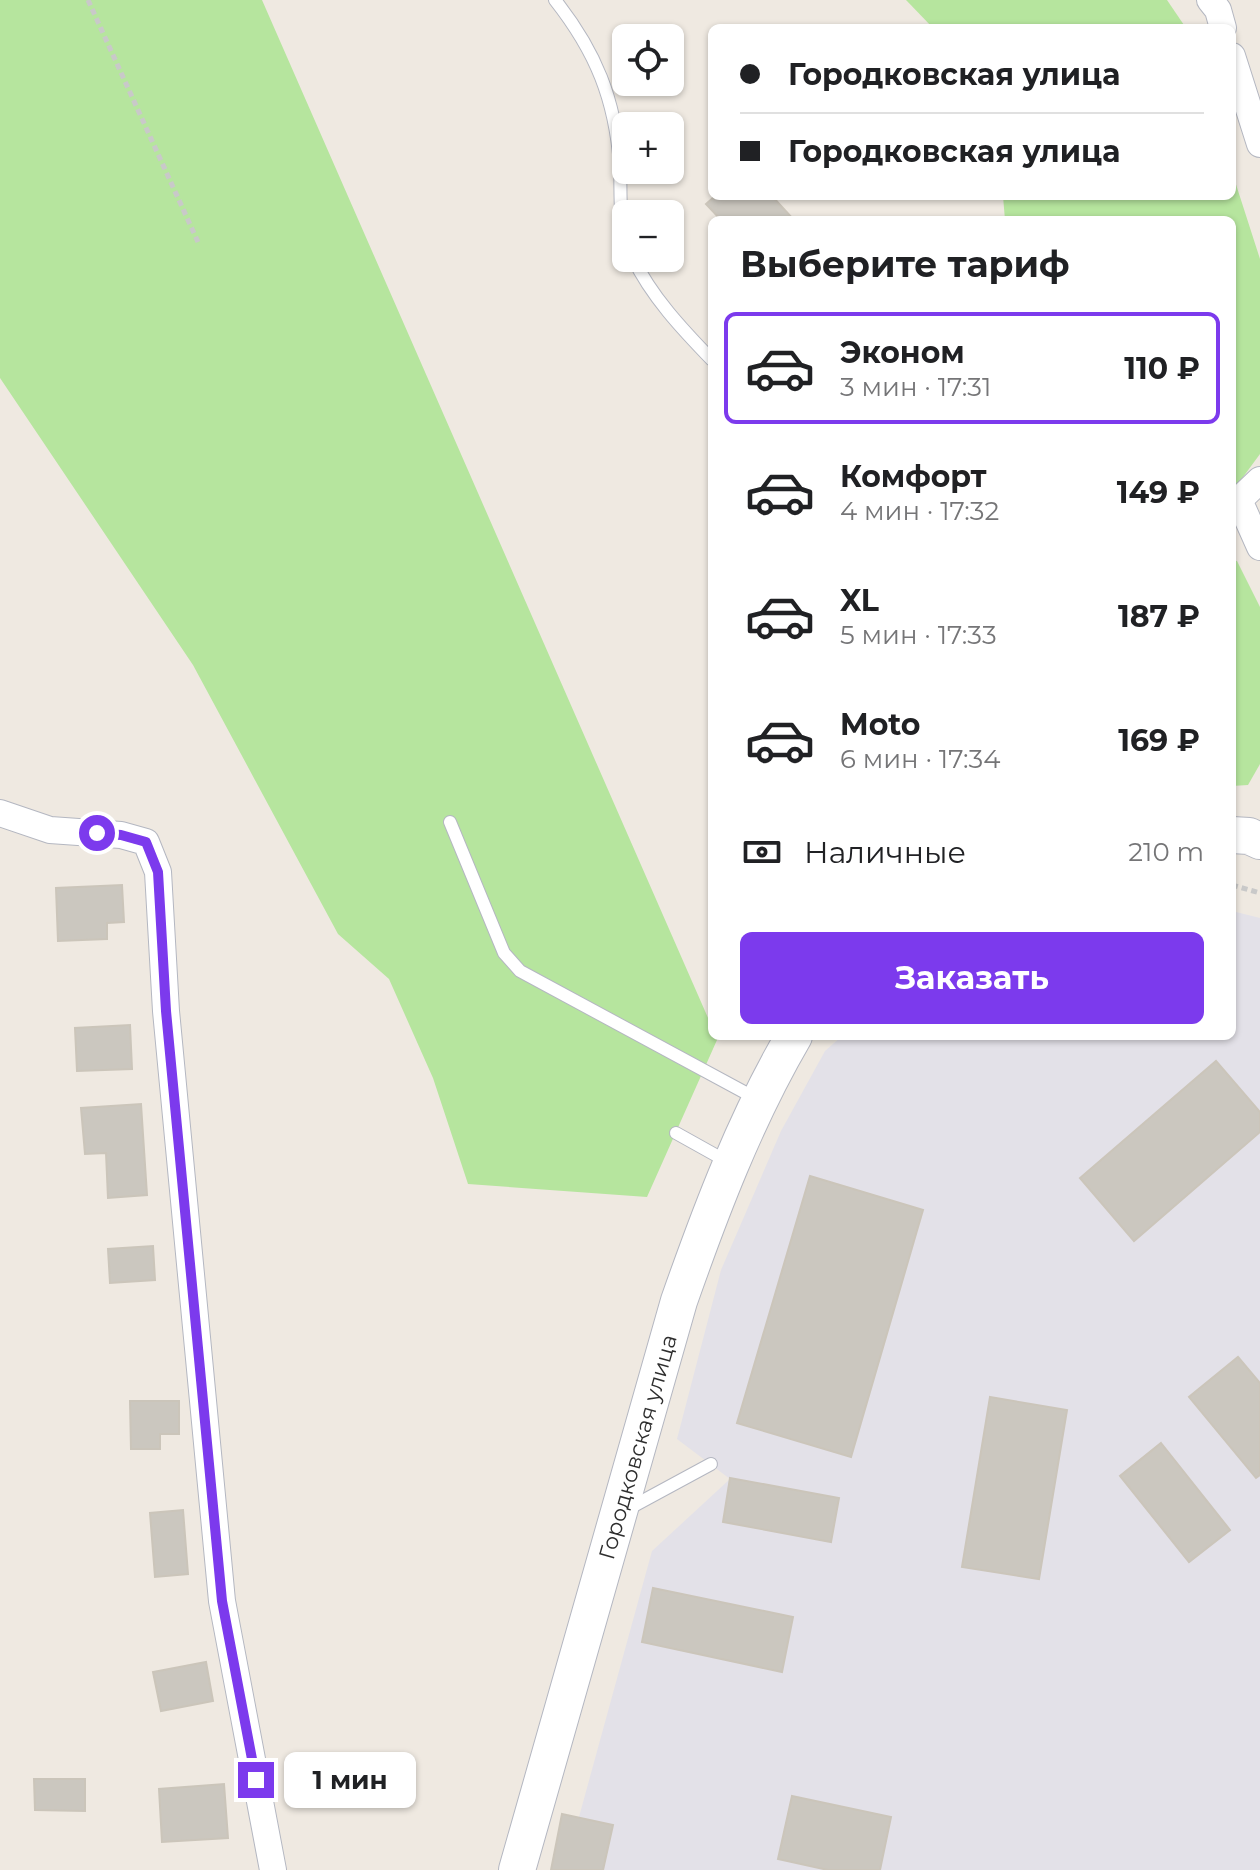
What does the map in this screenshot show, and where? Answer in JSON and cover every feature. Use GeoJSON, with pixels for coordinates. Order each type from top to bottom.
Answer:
{"type":"FeatureCollection","features":[{"type":"Feature","properties":{"kind":"main road"},"geometry":{"type":"LineString","coordinates":[[1236,835],[1260,841]]}},
{"type":"Feature","properties":{"kind":"main road","name":"Городковская улица"},"geometry":{"type":"LineString","coordinates":[[517,1870],[679,1301],[731,1163],[792,1040]]}},
{"type":"Feature","properties":{"kind":"street"},"geometry":{"type":"LineString","coordinates":[[1210,0],[1218,10],[1222,24]]}},
{"type":"Feature","properties":{"kind":"street"},"geometry":{"type":"LineString","coordinates":[[1236,69],[1260,144]]}},
{"type":"Feature","properties":{"kind":"street"},"geometry":{"type":"LineString","coordinates":[[1260,480],[1236,504],[1260,547]]}},
{"type":"Feature","properties":{"kind":"street"},"geometry":{"type":"LineString","coordinates":[[0,813],[50,830],[121,835],[146,842],[158,872],[166,1011],[222,1601],[273,1870]]}},
{"type":"Feature","properties":{"kind":"lane"},"geometry":{"type":"LineString","coordinates":[[555,0],[570,18],[603,77],[618,137],[623,200]]}},
{"type":"Feature","properties":{"kind":"lane"},"geometry":{"type":"LineString","coordinates":[[640,272],[686,333],[708,356]]}},
{"type":"Feature","properties":{"kind":"lane"},"geometry":{"type":"LineString","coordinates":[[450,822],[504,953],[520,971],[760,1100]]}},
{"type":"Feature","properties":{"kind":"lane"},"geometry":{"type":"LineString","coordinates":[[676,1133],[731,1163]]}},
{"type":"Feature","properties":{"kind":"lane"},"geometry":{"type":"LineString","coordinates":[[618,1514],[711,1464]]}},
{"type":"Feature","properties":{"kind":"path"},"geometry":{"type":"LineString","coordinates":[[88,0],[198,242]]}},
{"type":"Feature","properties":{"kind":"path"},"geometry":{"type":"LineString","coordinates":[[1236,886],[1260,893]]}},
{"type":"Feature","properties":{"kind":"shaded area"},"geometry":{"type":"Polygon","coordinates":[[[1236,912],[1260,918],[1260,1870],[551,1870],[562,1814],[579,1817],[652,1551],[730,1479],[677,1439],[721,1270],[781,1131],[825,1051],[837,1040],[1236,1040],[1236,912]]]}},
{"type":"Feature","properties":{"kind":"green space"},"geometry":{"type":"Polygon","coordinates":[[[0,0],[262,0],[708,1018],[708,1040],[717,1040],[647,1197],[468,1184],[433,1078],[389,979],[338,934],[193,665],[0,378],[0,0]]]}},
{"type":"Feature","properties":{"kind":"green space"},"geometry":{"type":"Polygon","coordinates":[[[906,0],[1167,0],[1183,24],[929,24],[906,0]]]}},
{"type":"Feature","properties":{"kind":"green space"},"geometry":{"type":"Polygon","coordinates":[[[1236,184],[1260,259],[1260,454],[1236,487],[1236,216],[1005,216],[1003,200],[1236,200],[1236,184]]]}},
{"type":"Feature","properties":{"kind":"green space"},"geometry":{"type":"Polygon","coordinates":[[[1236,561],[1260,607],[1260,764],[1248,785],[1236,786],[1236,561]]]}},
{"type":"Feature","properties":{"kind":"building"},"geometry":{"type":"Polygon","coordinates":[[[710,200],[776,200],[790,216],[717,216],[706,204],[710,200]]]}},
{"type":"Feature","properties":{"kind":"building"},"geometry":{"type":"Polygon","coordinates":[[[122,885],[124,922],[107,923],[107,939],[58,941],[56,888],[122,885]]]}},
{"type":"Feature","properties":{"kind":"building"},"geometry":{"type":"Polygon","coordinates":[[[130,1025],[132,1069],[77,1071],[75,1028],[130,1025]]]}},
{"type":"Feature","properties":{"kind":"building"},"geometry":{"type":"Polygon","coordinates":[[[1216,1061],[1260,1112],[1260,1132],[1134,1241],[1080,1178],[1216,1061]]]}},
{"type":"Feature","properties":{"kind":"building"},"geometry":{"type":"Polygon","coordinates":[[[141,1104],[147,1195],[108,1198],[106,1153],[85,1154],[81,1108],[141,1104]]]}},
{"type":"Feature","properties":{"kind":"building"},"geometry":{"type":"Polygon","coordinates":[[[810,1176],[923,1210],[851,1457],[737,1423],[810,1176]]]}},
{"type":"Feature","properties":{"kind":"building"},"geometry":{"type":"Polygon","coordinates":[[[153,1246],[155,1280],[110,1283],[108,1249],[153,1246]]]}},
{"type":"Feature","properties":{"kind":"building"},"geometry":{"type":"Polygon","coordinates":[[[1238,1357],[1260,1383],[1260,1475],[1256,1478],[1189,1397],[1238,1357]]]}},
{"type":"Feature","properties":{"kind":"building"},"geometry":{"type":"Polygon","coordinates":[[[990,1397],[1067,1410],[1039,1579],[962,1567],[990,1397]]]}},
{"type":"Feature","properties":{"kind":"building"},"geometry":{"type":"Polygon","coordinates":[[[130,1401],[179,1401],[179,1434],[160,1434],[160,1449],[131,1449],[130,1401]]]}},
{"type":"Feature","properties":{"kind":"building"},"geometry":{"type":"Polygon","coordinates":[[[1161,1443],[1230,1530],[1189,1562],[1120,1476],[1161,1443]]]}},
{"type":"Feature","properties":{"kind":"building"},"geometry":{"type":"Polygon","coordinates":[[[730,1478],[839,1498],[831,1542],[723,1522],[730,1478]]]}},
{"type":"Feature","properties":{"kind":"building"},"geometry":{"type":"Polygon","coordinates":[[[183,1510],[188,1574],[155,1577],[150,1513],[183,1510]]]}},
{"type":"Feature","properties":{"kind":"building"},"geometry":{"type":"Polygon","coordinates":[[[653,1588],[793,1617],[782,1672],[642,1642],[653,1588]]]}},
{"type":"Feature","properties":{"kind":"building"},"geometry":{"type":"Polygon","coordinates":[[[206,1662],[213,1701],[161,1711],[153,1672],[206,1662]]]}},
{"type":"Feature","properties":{"kind":"building"},"geometry":{"type":"Polygon","coordinates":[[[34,1779],[85,1779],[85,1811],[35,1810],[34,1779]]]}},
{"type":"Feature","properties":{"kind":"building"},"geometry":{"type":"Polygon","coordinates":[[[224,1784],[228,1838],[162,1842],[159,1789],[224,1784]]]}},
{"type":"Feature","properties":{"kind":"building"},"geometry":{"type":"Polygon","coordinates":[[[792,1796],[891,1817],[880,1870],[828,1870],[778,1859],[792,1796]]]}},
{"type":"Feature","properties":{"kind":"building"},"geometry":{"type":"Polygon","coordinates":[[[562,1814],[613,1825],[603,1870],[551,1870],[562,1814]]]}},
{"type":"Feature","properties":{"kind":"route"},"geometry":{"type":"LineString","coordinates":[[97,833],[146,842],[158,872],[166,1011],[222,1601],[256,1780]]}}]}
